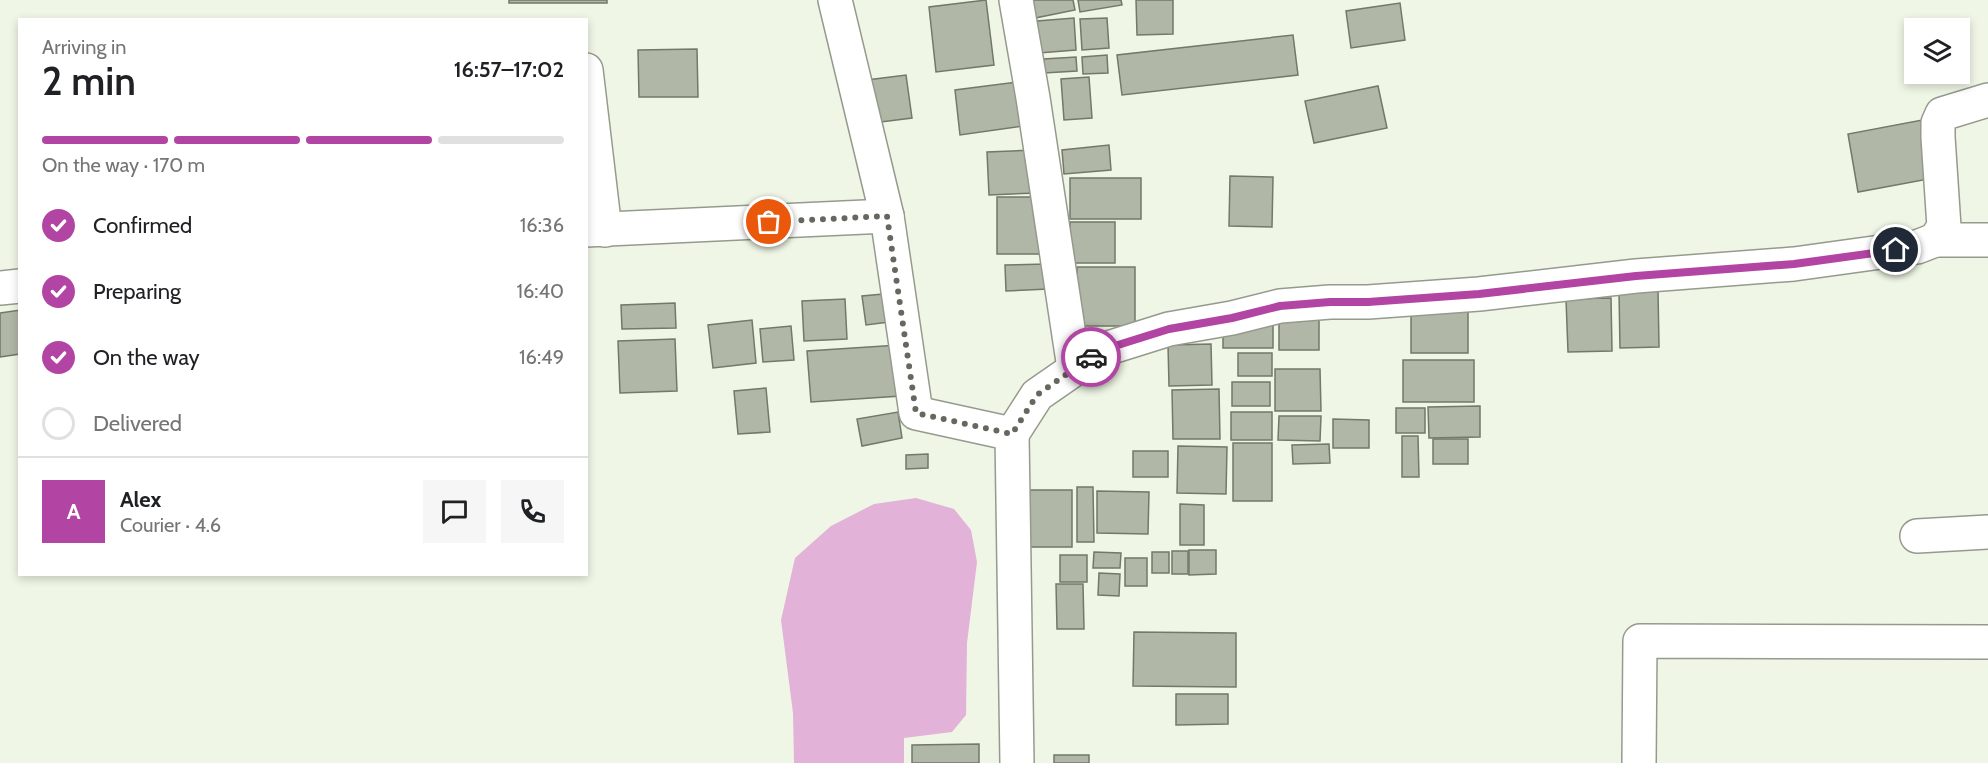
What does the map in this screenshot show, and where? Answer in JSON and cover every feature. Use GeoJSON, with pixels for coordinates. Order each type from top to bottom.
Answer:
{"type":"FeatureCollection","features":[{"type":"Feature","properties":{"kind":"street"},"geometry":{"type":"LineString","coordinates":[[835,0],[887,216],[916,413],[1012,434]]}},
{"type":"Feature","properties":{"kind":"street"},"geometry":{"type":"LineString","coordinates":[[1016,0],[1074,368]]}},
{"type":"Feature","properties":{"kind":"street"},"geometry":{"type":"LineString","coordinates":[[1935,240],[1944,227],[1938,123],[1942,114],[1988,100]]}},
{"type":"Feature","properties":{"kind":"street"},"geometry":{"type":"LineString","coordinates":[[588,101],[596,230],[887,216]]}},
{"type":"Feature","properties":{"kind":"street"},"geometry":{"type":"LineString","coordinates":[[1017,763],[1012,434],[1037,395],[1102,350],[1169,329],[1232,318],[1280,306],[1479,294],[1636,276],[1794,264],[1917,247],[1935,240],[1988,240]]}},
{"type":"Feature","properties":{"kind":"street"},"geometry":{"type":"LineString","coordinates":[[0,288],[18,286]]}},
{"type":"Feature","properties":{"kind":"street"},"geometry":{"type":"LineString","coordinates":[[1917,536],[1988,532]]}},
{"type":"Feature","properties":{"kind":"street"},"geometry":{"type":"LineString","coordinates":[[1639,763],[1640,641],[1988,642]]}},
{"type":"Feature","properties":{"kind":"shaded area"},"geometry":{"type":"Polygon","coordinates":[[[916,498],[954,509],[971,530],[977,562],[967,643],[966,715],[952,732],[904,738],[904,763],[794,763],[793,713],[781,620],[795,558],[831,526],[874,504],[916,498]]]}},
{"type":"Feature","properties":{"kind":"building"},"geometry":{"type":"Polygon","coordinates":[[[509,0],[607,0],[607,3],[509,3],[509,0]]]}},
{"type":"Feature","properties":{"kind":"building"},"geometry":{"type":"Polygon","coordinates":[[[986,0],[994,65],[936,72],[929,7],[986,0]]]}},
{"type":"Feature","properties":{"kind":"building"},"geometry":{"type":"Polygon","coordinates":[[[1031,0],[1073,0],[1075,10],[1035,18],[1031,0]]]}},
{"type":"Feature","properties":{"kind":"building"},"geometry":{"type":"Polygon","coordinates":[[[1078,0],[1121,0],[1122,5],[1080,12],[1078,0]]]}},
{"type":"Feature","properties":{"kind":"building"},"geometry":{"type":"Polygon","coordinates":[[[1136,0],[1173,0],[1173,34],[1137,35],[1136,0]]]}},
{"type":"Feature","properties":{"kind":"building"},"geometry":{"type":"Polygon","coordinates":[[[1400,3],[1405,40],[1351,48],[1346,11],[1400,3]]]}},
{"type":"Feature","properties":{"kind":"building"},"geometry":{"type":"Polygon","coordinates":[[[1074,18],[1076,50],[1039,53],[1037,21],[1074,18]]]}},
{"type":"Feature","properties":{"kind":"building"},"geometry":{"type":"Polygon","coordinates":[[[1107,18],[1109,48],[1082,50],[1080,19],[1107,18]]]}},
{"type":"Feature","properties":{"kind":"building"},"geometry":{"type":"Polygon","coordinates":[[[1293,35],[1298,75],[1122,95],[1117,55],[1293,35]]]}},
{"type":"Feature","properties":{"kind":"building"},"geometry":{"type":"Polygon","coordinates":[[[697,49],[698,97],[639,97],[638,50],[697,49]]]}},
{"type":"Feature","properties":{"kind":"building"},"geometry":{"type":"Polygon","coordinates":[[[1107,55],[1108,73],[1083,74],[1082,57],[1107,55]]]}},
{"type":"Feature","properties":{"kind":"building"},"geometry":{"type":"Polygon","coordinates":[[[1076,57],[1077,71],[1044,73],[1044,59],[1076,57]]]}},
{"type":"Feature","properties":{"kind":"building"},"geometry":{"type":"Polygon","coordinates":[[[906,75],[912,118],[873,123],[867,80],[906,75]]]}},
{"type":"Feature","properties":{"kind":"building"},"geometry":{"type":"Polygon","coordinates":[[[1089,77],[1092,118],[1064,120],[1061,79],[1089,77]]]}},
{"type":"Feature","properties":{"kind":"building"},"geometry":{"type":"Polygon","coordinates":[[[1017,82],[1023,126],[960,135],[955,90],[1017,82]]]}},
{"type":"Feature","properties":{"kind":"building"},"geometry":{"type":"Polygon","coordinates":[[[1378,86],[1387,128],[1314,143],[1305,101],[1378,86]]]}},
{"type":"Feature","properties":{"kind":"building"},"geometry":{"type":"Polygon","coordinates":[[[1922,120],[1934,178],[1858,192],[1848,134],[1922,120]]]}},
{"type":"Feature","properties":{"kind":"building"},"geometry":{"type":"Polygon","coordinates":[[[1109,145],[1111,170],[1064,174],[1062,150],[1109,145]]]}},
{"type":"Feature","properties":{"kind":"building"},"geometry":{"type":"Polygon","coordinates":[[[1034,150],[1036,193],[989,195],[987,152],[1034,150]]]}},
{"type":"Feature","properties":{"kind":"building"},"geometry":{"type":"Polygon","coordinates":[[[1230,176],[1273,177],[1272,227],[1229,226],[1230,176]]]}},
{"type":"Feature","properties":{"kind":"building"},"geometry":{"type":"Polygon","coordinates":[[[1070,178],[1141,178],[1141,219],[1070,219],[1070,178]]]}},
{"type":"Feature","properties":{"kind":"building"},"geometry":{"type":"Polygon","coordinates":[[[997,197],[1043,197],[1043,254],[997,254],[997,197]]]}},
{"type":"Feature","properties":{"kind":"building"},"geometry":{"type":"Polygon","coordinates":[[[1070,222],[1115,222],[1115,263],[1070,263],[1070,222]]]}},
{"type":"Feature","properties":{"kind":"building"},"geometry":{"type":"Polygon","coordinates":[[[1047,264],[1048,289],[1006,291],[1005,265],[1047,264]]]}},
{"type":"Feature","properties":{"kind":"building"},"geometry":{"type":"Polygon","coordinates":[[[1077,267],[1135,267],[1135,326],[1077,326],[1077,267]]]}},
{"type":"Feature","properties":{"kind":"building"},"geometry":{"type":"Polygon","coordinates":[[[1658,290],[1659,347],[1620,348],[1619,292],[1658,290]]]}},
{"type":"Feature","properties":{"kind":"building"},"geometry":{"type":"Polygon","coordinates":[[[894,293],[897,321],[866,325],[862,296],[894,293]]]}},
{"type":"Feature","properties":{"kind":"building"},"geometry":{"type":"Polygon","coordinates":[[[1611,298],[1612,351],[1568,352],[1566,299],[1611,298]]]}},
{"type":"Feature","properties":{"kind":"building"},"geometry":{"type":"Polygon","coordinates":[[[845,299],[847,339],[804,341],[802,301],[845,299]]]}},
{"type":"Feature","properties":{"kind":"building"},"geometry":{"type":"Polygon","coordinates":[[[675,303],[676,328],[622,329],[621,305],[675,303]]]}},
{"type":"Feature","properties":{"kind":"building"},"geometry":{"type":"Polygon","coordinates":[[[18,310],[18,354],[0,357],[0,313],[18,310]]]}},
{"type":"Feature","properties":{"kind":"building"},"geometry":{"type":"Polygon","coordinates":[[[1411,311],[1468,311],[1468,353],[1411,353],[1411,311]]]}},
{"type":"Feature","properties":{"kind":"building"},"geometry":{"type":"Polygon","coordinates":[[[1279,318],[1319,318],[1319,350],[1279,350],[1279,318]]]}},
{"type":"Feature","properties":{"kind":"building"},"geometry":{"type":"Polygon","coordinates":[[[752,320],[756,363],[713,368],[708,325],[752,320]]]}},
{"type":"Feature","properties":{"kind":"building"},"geometry":{"type":"Polygon","coordinates":[[[1223,323],[1273,323],[1273,348],[1223,348],[1223,323]]]}},
{"type":"Feature","properties":{"kind":"building"},"geometry":{"type":"Polygon","coordinates":[[[791,326],[794,360],[763,362],[760,329],[791,326]]]}},
{"type":"Feature","properties":{"kind":"building"},"geometry":{"type":"Polygon","coordinates":[[[675,339],[677,391],[620,393],[618,341],[675,339]]]}},
{"type":"Feature","properties":{"kind":"building"},"geometry":{"type":"Polygon","coordinates":[[[1211,344],[1212,385],[1169,386],[1168,345],[1211,344]]]}},
{"type":"Feature","properties":{"kind":"building"},"geometry":{"type":"Polygon","coordinates":[[[899,345],[901,396],[811,402],[807,351],[899,345]]]}},
{"type":"Feature","properties":{"kind":"building"},"geometry":{"type":"Polygon","coordinates":[[[1238,353],[1272,353],[1272,376],[1238,376],[1238,353]]]}},
{"type":"Feature","properties":{"kind":"building"},"geometry":{"type":"Polygon","coordinates":[[[1403,360],[1474,360],[1474,402],[1403,402],[1403,360]]]}},
{"type":"Feature","properties":{"kind":"building"},"geometry":{"type":"Polygon","coordinates":[[[1275,369],[1320,369],[1321,411],[1275,411],[1275,369]]]}},
{"type":"Feature","properties":{"kind":"building"},"geometry":{"type":"Polygon","coordinates":[[[1232,382],[1270,382],[1270,406],[1232,406],[1232,382]]]}},
{"type":"Feature","properties":{"kind":"building"},"geometry":{"type":"Polygon","coordinates":[[[766,388],[770,432],[738,434],[734,391],[766,388]]]}},
{"type":"Feature","properties":{"kind":"building"},"geometry":{"type":"Polygon","coordinates":[[[1219,389],[1220,439],[1173,439],[1172,390],[1219,389]]]}},
{"type":"Feature","properties":{"kind":"building"},"geometry":{"type":"Polygon","coordinates":[[[1480,406],[1480,437],[1429,438],[1428,407],[1480,406]]]}},
{"type":"Feature","properties":{"kind":"building"},"geometry":{"type":"Polygon","coordinates":[[[1396,408],[1425,408],[1425,433],[1396,433],[1396,408]]]}},
{"type":"Feature","properties":{"kind":"building"},"geometry":{"type":"Polygon","coordinates":[[[898,412],[902,438],[862,446],[857,419],[898,412]]]}},
{"type":"Feature","properties":{"kind":"building"},"geometry":{"type":"Polygon","coordinates":[[[1231,412],[1272,412],[1272,440],[1231,440],[1231,412]]]}},
{"type":"Feature","properties":{"kind":"building"},"geometry":{"type":"Polygon","coordinates":[[[1279,416],[1321,416],[1320,441],[1278,440],[1279,416]]]}},
{"type":"Feature","properties":{"kind":"building"},"geometry":{"type":"Polygon","coordinates":[[[1333,419],[1369,420],[1369,448],[1333,448],[1333,419]]]}},
{"type":"Feature","properties":{"kind":"building"},"geometry":{"type":"Polygon","coordinates":[[[1402,436],[1418,436],[1419,477],[1402,477],[1402,436]]]}},
{"type":"Feature","properties":{"kind":"building"},"geometry":{"type":"Polygon","coordinates":[[[1433,439],[1468,439],[1468,464],[1433,464],[1433,439]]]}},
{"type":"Feature","properties":{"kind":"building"},"geometry":{"type":"Polygon","coordinates":[[[1233,443],[1272,443],[1272,501],[1233,501],[1233,443]]]}},
{"type":"Feature","properties":{"kind":"building"},"geometry":{"type":"Polygon","coordinates":[[[1329,444],[1330,463],[1293,464],[1292,445],[1329,444]]]}},
{"type":"Feature","properties":{"kind":"building"},"geometry":{"type":"Polygon","coordinates":[[[1178,446],[1227,447],[1226,494],[1177,493],[1178,446]]]}},
{"type":"Feature","properties":{"kind":"building"},"geometry":{"type":"Polygon","coordinates":[[[1133,451],[1168,451],[1168,477],[1133,477],[1133,451]]]}},
{"type":"Feature","properties":{"kind":"building"},"geometry":{"type":"Polygon","coordinates":[[[928,454],[928,468],[906,469],[906,455],[928,454]]]}},
{"type":"Feature","properties":{"kind":"building"},"geometry":{"type":"Polygon","coordinates":[[[1077,487],[1093,487],[1094,542],[1077,542],[1077,487]]]}},
{"type":"Feature","properties":{"kind":"building"},"geometry":{"type":"Polygon","coordinates":[[[1030,490],[1072,490],[1072,547],[1029,547],[1030,490]]]}},
{"type":"Feature","properties":{"kind":"building"},"geometry":{"type":"Polygon","coordinates":[[[1097,491],[1149,492],[1148,534],[1097,533],[1097,491]]]}},
{"type":"Feature","properties":{"kind":"building"},"geometry":{"type":"Polygon","coordinates":[[[1180,504],[1204,505],[1204,545],[1180,545],[1180,504]]]}},
{"type":"Feature","properties":{"kind":"building"},"geometry":{"type":"Polygon","coordinates":[[[1189,550],[1216,550],[1216,574],[1189,575],[1189,550]]]}},
{"type":"Feature","properties":{"kind":"building"},"geometry":{"type":"Polygon","coordinates":[[[1172,551],[1188,551],[1188,574],[1172,574],[1172,551]]]}},
{"type":"Feature","properties":{"kind":"building"},"geometry":{"type":"Polygon","coordinates":[[[1094,552],[1121,553],[1120,568],[1093,568],[1094,552]]]}},
{"type":"Feature","properties":{"kind":"building"},"geometry":{"type":"Polygon","coordinates":[[[1152,552],[1169,552],[1169,573],[1152,573],[1152,552]]]}},
{"type":"Feature","properties":{"kind":"building"},"geometry":{"type":"Polygon","coordinates":[[[1060,555],[1087,555],[1087,582],[1060,582],[1060,555]]]}},
{"type":"Feature","properties":{"kind":"building"},"geometry":{"type":"Polygon","coordinates":[[[1125,558],[1147,558],[1147,586],[1125,586],[1125,558]]]}},
{"type":"Feature","properties":{"kind":"building"},"geometry":{"type":"Polygon","coordinates":[[[1099,573],[1120,574],[1119,596],[1098,595],[1099,573]]]}},
{"type":"Feature","properties":{"kind":"building"},"geometry":{"type":"Polygon","coordinates":[[[1056,584],[1083,584],[1084,629],[1057,629],[1056,584]]]}},
{"type":"Feature","properties":{"kind":"building"},"geometry":{"type":"Polygon","coordinates":[[[1134,632],[1236,633],[1236,687],[1133,686],[1134,632]]]}},
{"type":"Feature","properties":{"kind":"building"},"geometry":{"type":"Polygon","coordinates":[[[1176,694],[1228,694],[1228,724],[1176,725],[1176,694]]]}},
{"type":"Feature","properties":{"kind":"building"},"geometry":{"type":"Polygon","coordinates":[[[979,744],[979,763],[912,763],[912,745],[979,744]]]}},
{"type":"Feature","properties":{"kind":"building"},"geometry":{"type":"Polygon","coordinates":[[[1054,755],[1089,755],[1089,763],[1054,763],[1054,755]]]}},
{"type":"Feature","properties":{"kind":"way so far"},"geometry":{"type":"LineString","coordinates":[[769,222],[887,216],[916,413],[1012,434],[1037,395],[1091,357]]}},
{"type":"Feature","properties":{"kind":"route"},"geometry":{"type":"LineString","coordinates":[[1091,357],[1102,350],[1169,329],[1232,318],[1280,306],[1479,294],[1636,276],[1794,264],[1896,250]]}}]}
